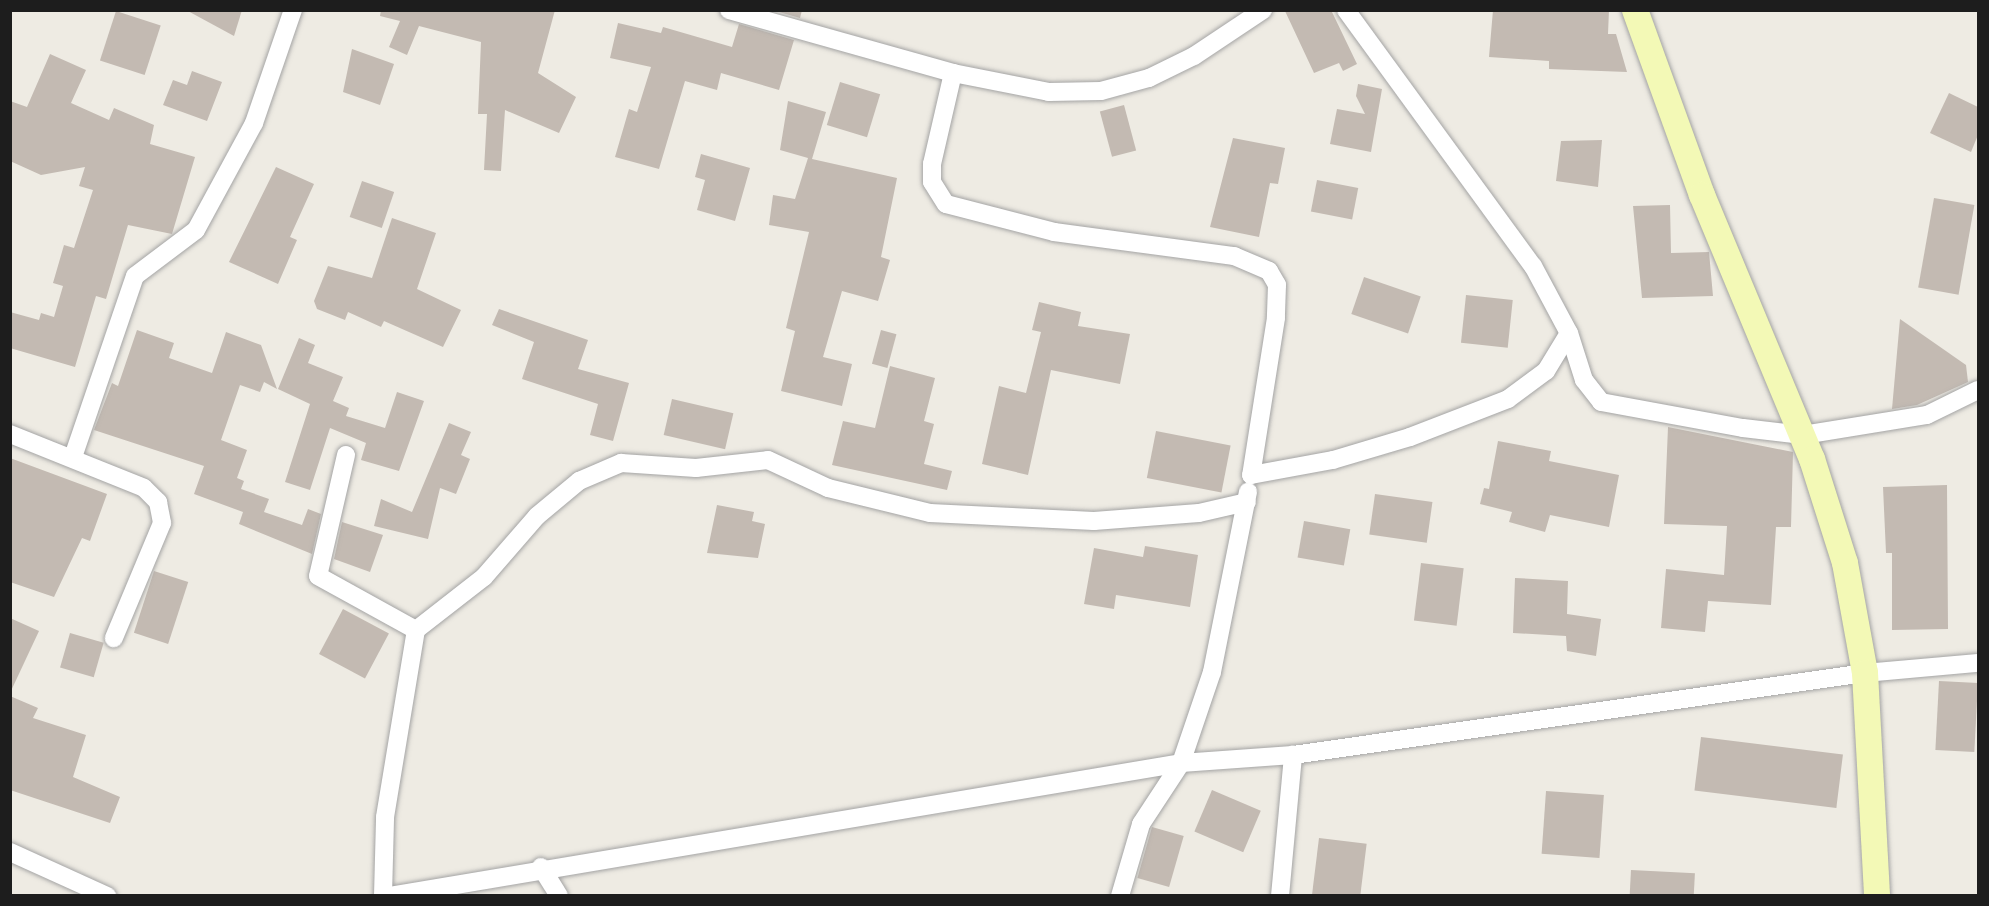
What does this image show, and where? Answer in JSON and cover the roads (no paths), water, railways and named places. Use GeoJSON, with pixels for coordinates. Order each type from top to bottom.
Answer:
{"type":"FeatureCollection","features":[{"type":"Feature","properties":{"kind":"street"},"geometry":{"type":"LineString","coordinates":[[73,457],[135,276],[196,230],[254,123],[293,10]]}},
{"type":"Feature","properties":{"kind":"street"},"geometry":{"type":"LineString","coordinates":[[729,10],[953,73],[1049,92],[1101,91],[1149,78],[1185,60],[1263,10]]}},
{"type":"Feature","properties":{"kind":"street"},"geometry":{"type":"LineString","coordinates":[[1346,10],[1533,266],[1569,333],[1584,380],[1601,402],[1614,408],[1803,435],[1927,415],[1978,386]]}},
{"type":"Feature","properties":{"kind":"street"},"geometry":{"type":"LineString","coordinates":[[1635,10],[1702,195],[1803,435],[1845,563],[1865,673],[1876,896]]}},
{"type":"Feature","properties":{"kind":"street"},"geometry":{"type":"LineString","coordinates":[[953,73],[932,164],[932,182],[946,204],[1054,232],[1234,256],[1269,271],[1277,285],[1276,318],[1247,502],[1212,672],[1181,763],[1141,824],[1120,896]]}},
{"type":"Feature","properties":{"kind":"street"},"geometry":{"type":"LineString","coordinates":[[1251,476],[1344,457],[1508,399],[1546,371],[1569,333]]}},
{"type":"Feature","properties":{"kind":"street"},"geometry":{"type":"LineString","coordinates":[[10,434],[73,457],[144,488],[161,510],[162,523],[114,638]]}},
{"type":"Feature","properties":{"kind":"street"},"geometry":{"type":"LineString","coordinates":[[346,455],[318,576],[416,630]]}},
{"type":"Feature","properties":{"kind":"street"},"geometry":{"type":"LineString","coordinates":[[383,896],[385,817],[416,630],[484,577],[537,516],[579,481],[621,463],[696,468],[768,460],[881,504],[970,516],[1094,521],[1199,513],[1247,502]]}},
{"type":"Feature","properties":{"kind":"street"},"geometry":{"type":"LineString","coordinates":[[390,896],[542,867],[1181,763],[1293,755],[1865,673],[1978,663]]}},
{"type":"Feature","properties":{"kind":"street"},"geometry":{"type":"LineString","coordinates":[[1280,896],[1293,755]]}},
{"type":"Feature","properties":{"kind":"street"},"geometry":{"type":"LineString","coordinates":[[10,852],[107,896]]}},
{"type":"Feature","properties":{"kind":"street"},"geometry":{"type":"LineString","coordinates":[[542,867],[560,896]]}}]}
